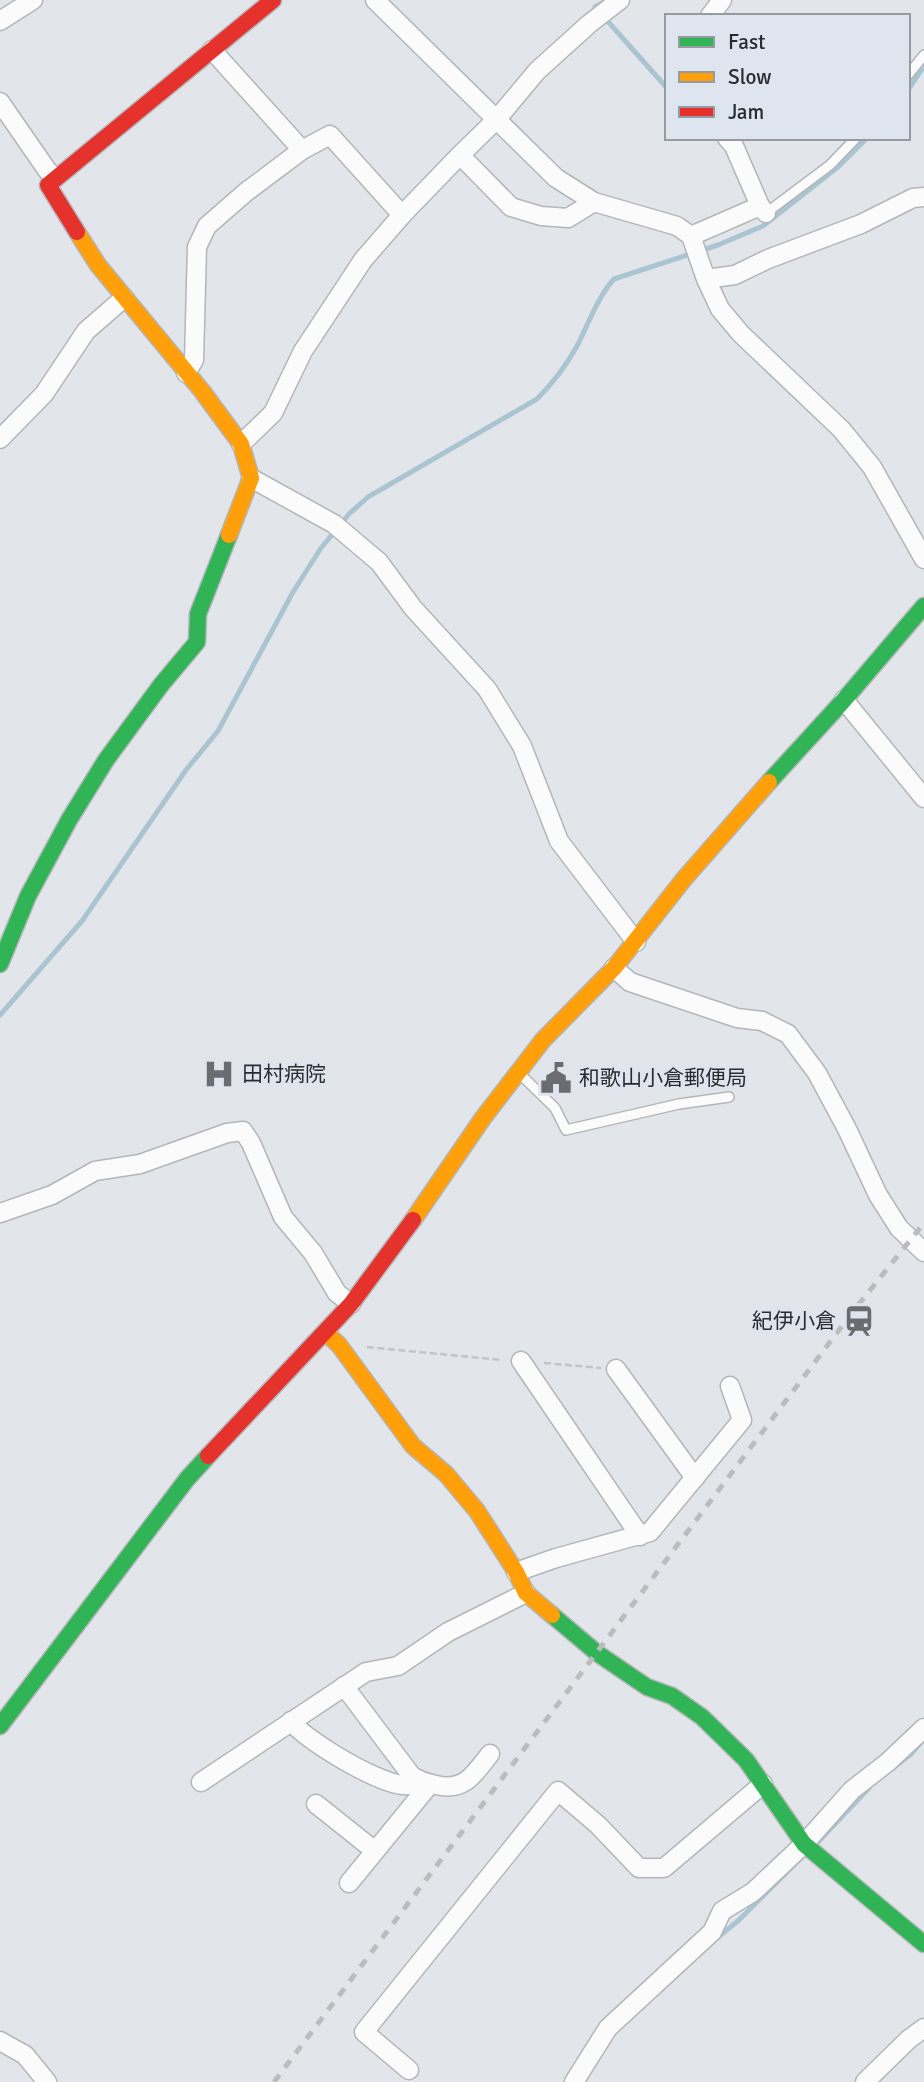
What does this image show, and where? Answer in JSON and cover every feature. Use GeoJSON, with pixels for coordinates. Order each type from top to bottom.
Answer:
{"type":"FeatureCollection","features":[{"type":"Feature","properties":{"kind":"street"},"geometry":{"type":"LineString","coordinates":[[0,21],[33,0]]}},
{"type":"Feature","properties":{"kind":"street"},"geometry":{"type":"LineString","coordinates":[[0,964],[27,897],[98,772],[161,685],[197,642],[198,614],[251,478],[241,444],[98,265],[48,185],[273,0]]}},
{"type":"Feature","properties":{"kind":"street"},"geometry":{"type":"LineString","coordinates":[[376,0],[556,178],[594,202],[677,226],[693,239],[704,274],[720,309],[741,334],[841,429],[872,467],[924,559]]}},
{"type":"Feature","properties":{"kind":"street"},"geometry":{"type":"LineString","coordinates":[[241,444],[273,414],[284,387],[311,339],[363,260],[402,215],[496,119],[537,71],[620,0]]}},
{"type":"Feature","properties":{"kind":"street"},"geometry":{"type":"LineString","coordinates":[[212,50],[302,150]]}},
{"type":"Feature","properties":{"kind":"street"},"geometry":{"type":"LineString","coordinates":[[0,102],[55,178]]}},
{"type":"Feature","properties":{"kind":"street"},"geometry":{"type":"LineString","coordinates":[[186,373],[194,360],[197,247],[207,226],[246,192],[302,150],[330,135],[402,215]]}},
{"type":"Feature","properties":{"kind":"street"},"geometry":{"type":"LineString","coordinates":[[693,239],[763,209],[734,146],[728,140]]}},
{"type":"Feature","properties":{"kind":"street"},"geometry":{"type":"LineString","coordinates":[[460,155],[511,207],[541,216],[568,218],[594,202]]}},
{"type":"Feature","properties":{"kind":"street"},"geometry":{"type":"LineString","coordinates":[[704,274],[735,275],[768,259],[861,224],[914,198],[924,197]]}},
{"type":"Feature","properties":{"kind":"street"},"geometry":{"type":"LineString","coordinates":[[0,439],[44,394],[86,331],[124,298]]}},
{"type":"Feature","properties":{"kind":"street"},"geometry":{"type":"LineString","coordinates":[[251,478],[334,524],[350,536],[379,562],[413,608],[487,689],[522,746],[559,841],[636,942]]}},
{"type":"Feature","properties":{"kind":"street"},"geometry":{"type":"LineString","coordinates":[[0,1726],[187,1479],[351,1304],[543,1040],[614,968],[684,879],[744,809],[845,700],[924,606]]}},
{"type":"Feature","properties":{"kind":"street"},"geometry":{"type":"LineString","coordinates":[[845,700],[924,797]]}},
{"type":"Feature","properties":{"kind":"street"},"geometry":{"type":"LineString","coordinates":[[614,968],[630,982],[737,1018],[762,1021],[788,1034],[817,1073],[885,1206],[899,1228],[924,1252]]}},
{"type":"Feature","properties":{"kind":"street"},"geometry":{"type":"LineString","coordinates":[[0,1213],[52,1195],[95,1171],[140,1164],[227,1133],[243,1131],[251,1143],[283,1217],[313,1253],[337,1293],[351,1304]]}},
{"type":"Feature","properties":{"kind":"street"},"geometry":{"type":"LineString","coordinates":[[326,1333],[339,1345],[413,1446],[446,1474],[477,1511],[516,1572],[526,1593],[597,1653],[647,1687],[671,1696],[702,1717],[746,1760],[804,1844],[924,1944]]}},
{"type":"Feature","properties":{"kind":"street"},"geometry":{"type":"LineString","coordinates":[[521,1361],[640,1536]]}},
{"type":"Feature","properties":{"kind":"street"},"geometry":{"type":"LineString","coordinates":[[616,1369],[695,1478]]}},
{"type":"Feature","properties":{"kind":"street"},"geometry":{"type":"LineString","coordinates":[[516,1572],[650,1532],[743,1420],[730,1386]]}},
{"type":"Feature","properties":{"kind":"street"},"geometry":{"type":"LineString","coordinates":[[201,1782],[371,1670],[398,1666],[448,1632],[526,1593]]}},
{"type":"Feature","properties":{"kind":"street"},"geometry":{"type":"LineString","coordinates":[[344,1686],[411,1775],[424,1782],[449,1788],[465,1783],[490,1754]]}},
{"type":"Feature","properties":{"kind":"street"},"geometry":{"type":"LineString","coordinates":[[292,1721],[301,1732],[367,1773],[405,1786],[424,1782]]}},
{"type":"Feature","properties":{"kind":"street"},"geometry":{"type":"LineString","coordinates":[[574,2082],[608,2028],[712,1932],[722,1911],[753,1892],[804,1844],[852,1790],[888,1762],[924,1728]]}},
{"type":"Feature","properties":{"kind":"street"},"geometry":{"type":"LineString","coordinates":[[349,1883],[375,1852],[424,1782]]}},
{"type":"Feature","properties":{"kind":"street"},"geometry":{"type":"LineString","coordinates":[[409,2070],[364,2032],[558,1791],[598,1825],[639,1868],[664,1868],[763,1784]]}},
{"type":"Feature","properties":{"kind":"street"},"geometry":{"type":"LineString","coordinates":[[316,1804],[375,1852]]}},
{"type":"Feature","properties":{"kind":"street"},"geometry":{"type":"LineString","coordinates":[[865,2082],[924,2028]]}},
{"type":"Feature","properties":{"kind":"street"},"geometry":{"type":"LineString","coordinates":[[0,2041],[25,2055],[47,2082]]}},
{"type":"Feature","properties":{"kind":"lane"},"geometry":{"type":"LineString","coordinates":[[910,72],[924,55]]}},
{"type":"Feature","properties":{"kind":"lane"},"geometry":{"type":"LineString","coordinates":[[763,209],[830,165],[854,140]]}},
{"type":"Feature","properties":{"kind":"lane"},"geometry":{"type":"LineString","coordinates":[[518,1072],[555,1108],[566,1130],[678,1104],[729,1097]]}},
{"type":"Feature","properties":{"kind":"path"},"geometry":{"type":"LineString","coordinates":[[339,1345],[616,1369]]}},
{"type":"Feature","properties":{"kind":"waterway"},"geometry":{"type":"LineString","coordinates":[[604,2],[595,7],[665,86]]}},
{"type":"Feature","properties":{"kind":"waterway"},"geometry":{"type":"LineString","coordinates":[[910,87],[924,66]]}},
{"type":"Feature","properties":{"kind":"waterway"},"geometry":{"type":"LineString","coordinates":[[0,1015],[82,921],[186,770],[218,731],[293,592],[321,548],[349,514],[368,497],[537,399],[554,380],[577,346],[598,302],[614,279],[718,245],[763,226],[838,167],[865,140]]}},
{"type":"Feature","properties":{"kind":"waterway"},"geometry":{"type":"LineString","coordinates":[[893,1768],[924,1739]]}},
{"type":"Feature","properties":{"kind":"waterway"},"geometry":{"type":"LineString","coordinates":[[816,1844],[869,1788]]}},
{"type":"Feature","properties":{"kind":"waterway"},"geometry":{"type":"LineString","coordinates":[[717,1938],[739,1920],[801,1858]]}},
{"type":"Feature","properties":{"kind":"railway"},"geometry":{"type":"LineString","coordinates":[[274,2082],[851,1314],[924,1223]]}},
{"type":"Feature","properties":{"kind":"traffic: fast"},"geometry":{"type":"LineString","coordinates":[[0,964],[28,896],[69,820],[106,760],[161,685],[197,642],[198,614],[229,535]]}},
{"type":"Feature","properties":{"kind":"traffic: fast"},"geometry":{"type":"LineString","coordinates":[[769,782],[924,606]]}},
{"type":"Feature","properties":{"kind":"traffic: fast"},"geometry":{"type":"LineString","coordinates":[[0,1726],[187,1479],[208,1456]]}},
{"type":"Feature","properties":{"kind":"traffic: fast"},"geometry":{"type":"LineString","coordinates":[[552,1615],[597,1653],[647,1687],[672,1696],[702,1717],[746,1760],[804,1844],[924,1944]]}},
{"type":"Feature","properties":{"kind":"traffic: slow"},"geometry":{"type":"LineString","coordinates":[[77,232],[98,265],[202,391],[241,444],[251,478],[229,535]]}},
{"type":"Feature","properties":{"kind":"traffic: slow"},"geometry":{"type":"LineString","coordinates":[[413,1220],[483,1118],[543,1040],[614,968],[684,879],[769,782]]}},
{"type":"Feature","properties":{"kind":"traffic: slow"},"geometry":{"type":"LineString","coordinates":[[326,1333],[339,1345],[413,1446],[446,1474],[477,1511],[516,1572],[526,1593],[552,1615]]}},
{"type":"Feature","properties":{"kind":"traffic: jam"},"geometry":{"type":"LineString","coordinates":[[77,232],[48,185],[273,0]]}},
{"type":"Feature","properties":{"kind":"traffic: jam"},"geometry":{"type":"LineString","coordinates":[[208,1456],[351,1304],[413,1220]]}},
{"type":"Feature","properties":{"kind":"place","name":"田村病院"},"geometry":{"type":"Point","coordinates":[219,1074]}},
{"type":"Feature","properties":{"kind":"place","name":"和歌山小倉郵便局"},"geometry":{"type":"Point","coordinates":[556,1078]}},
{"type":"Feature","properties":{"kind":"place","name":"紀伊小倉"},"geometry":{"type":"Point","coordinates":[859,1321]}}]}
